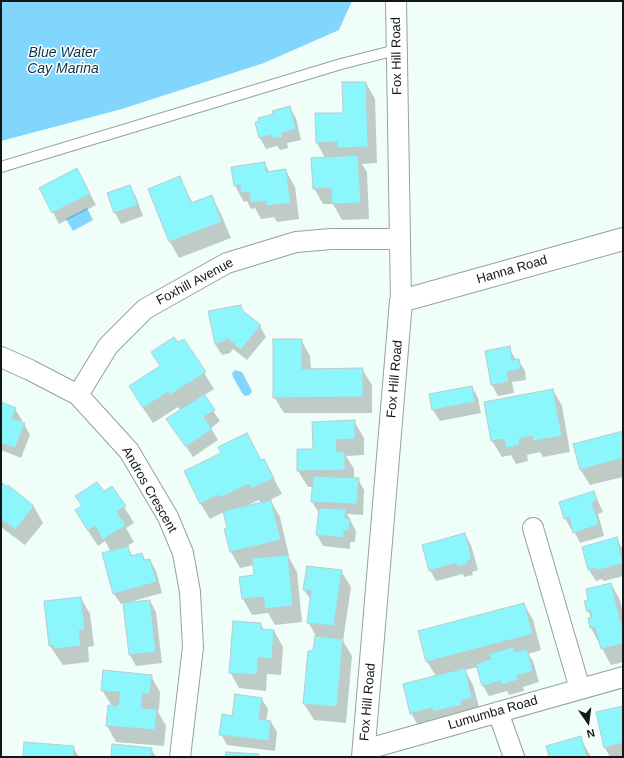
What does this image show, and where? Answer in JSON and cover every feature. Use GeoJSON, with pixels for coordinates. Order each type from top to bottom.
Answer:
{"type":"FeatureCollection","features":[{"type":"Feature","properties":{"kind":"main road","name":"Hanna Road"},"geometry":{"type":"LineString","coordinates":[[401,300],[623,239]]}},
{"type":"Feature","properties":{"kind":"main road","name":"Fox Hill Road"},"geometry":{"type":"LineString","coordinates":[[364,754],[401,300]]}},
{"type":"Feature","properties":{"kind":"street","name":"Fox Hill Road"},"geometry":{"type":"LineString","coordinates":[[396,1],[401,300]]}},
{"type":"Feature","properties":{"kind":"street","name":"Foxhill Avenue"},"geometry":{"type":"LineString","coordinates":[[78,395],[108,346],[145,309],[227,263],[296,242],[332,239],[400,239]]}},
{"type":"Feature","properties":{"kind":"street","name":"Andros Crescent"},"geometry":{"type":"LineString","coordinates":[[1,357],[78,395],[129,451],[168,518],[183,553],[190,592],[193,647],[180,757]]}},
{"type":"Feature","properties":{"kind":"street"},"geometry":{"type":"LineString","coordinates":[[533,528],[580,689]]}},
{"type":"Feature","properties":{"kind":"street","name":"Lumumba Road"},"geometry":{"type":"LineString","coordinates":[[364,754],[498,712],[623,677]]}},
{"type":"Feature","properties":{"kind":"street"},"geometry":{"type":"LineString","coordinates":[[498,712],[514,757]]}},
{"type":"Feature","properties":{"kind":"lane"},"geometry":{"type":"LineString","coordinates":[[1,168],[340,64],[396,50]]}},
{"type":"Feature","properties":{"kind":"water","name":"Blue Water Cay Marina"},"geometry":{"type":"Polygon","coordinates":[[[1,1],[352,1],[339,30],[264,63],[122,109],[1,141],[1,1]]]}},
{"type":"Feature","properties":{"kind":"water"},"geometry":{"type":"Polygon","coordinates":[[[87,208],[93,220],[73,231],[66,219],[87,208]]]}},
{"type":"Feature","properties":{"kind":"water"},"geometry":{"type":"Polygon","coordinates":[[[235,370],[242,372],[252,392],[249,395],[245,396],[242,393],[233,377],[232,373],[235,370]]]}},
{"type":"Feature","properties":{"kind":"building"},"geometry":{"type":"Polygon","coordinates":[[[342,82],[366,82],[368,147],[336,148],[337,142],[316,143],[315,113],[343,113],[342,82]]]}},
{"type":"Feature","properties":{"kind":"building"},"geometry":{"type":"Polygon","coordinates":[[[290,106],[296,129],[282,133],[283,137],[273,139],[271,135],[259,138],[255,122],[259,121],[258,118],[273,114],[272,111],[290,106]]]}},
{"type":"Feature","properties":{"kind":"building"},"geometry":{"type":"Polygon","coordinates":[[[358,155],[361,203],[332,204],[331,188],[313,189],[311,158],[358,155]]]}},
{"type":"Feature","properties":{"kind":"building"},"geometry":{"type":"Polygon","coordinates":[[[265,162],[266,172],[286,169],[291,203],[266,206],[266,201],[251,203],[249,192],[241,193],[240,185],[234,186],[231,167],[265,162]]]}},
{"type":"Feature","properties":{"kind":"building"},"geometry":{"type":"Polygon","coordinates":[[[77,168],[90,194],[52,213],[39,188],[77,168]]]}},
{"type":"Feature","properties":{"kind":"building"},"geometry":{"type":"Polygon","coordinates":[[[180,176],[191,203],[212,195],[222,222],[169,242],[148,189],[180,176]]]}},
{"type":"Feature","properties":{"kind":"building"},"geometry":{"type":"Polygon","coordinates":[[[130,185],[138,205],[114,213],[107,193],[130,185]]]}},
{"type":"Feature","properties":{"kind":"building"},"geometry":{"type":"Polygon","coordinates":[[[241,305],[242,310],[261,325],[241,350],[227,338],[224,342],[215,344],[208,311],[241,305]]]}},
{"type":"Feature","properties":{"kind":"building"},"geometry":{"type":"Polygon","coordinates":[[[174,337],[178,342],[184,339],[206,372],[170,395],[168,392],[143,408],[129,386],[160,366],[151,352],[174,337]]]}},
{"type":"Feature","properties":{"kind":"building"},"geometry":{"type":"Polygon","coordinates":[[[273,339],[302,339],[302,369],[363,368],[363,397],[273,398],[273,339]]]}},
{"type":"Feature","properties":{"kind":"building"},"geometry":{"type":"Polygon","coordinates":[[[510,346],[512,360],[519,359],[521,369],[507,372],[509,382],[491,385],[485,351],[510,346]]]}},
{"type":"Feature","properties":{"kind":"building"},"geometry":{"type":"Polygon","coordinates":[[[472,386],[475,402],[432,410],[429,394],[472,386]]]}},
{"type":"Feature","properties":{"kind":"building"},"geometry":{"type":"Polygon","coordinates":[[[553,389],[562,436],[533,441],[532,436],[519,439],[520,445],[506,448],[504,439],[491,441],[484,402],[553,389]]]}},
{"type":"Feature","properties":{"kind":"building"},"geometry":{"type":"Polygon","coordinates":[[[204,394],[215,410],[204,417],[212,429],[186,447],[166,419],[204,394]]]}},
{"type":"Feature","properties":{"kind":"building"},"geometry":{"type":"Polygon","coordinates":[[[1,402],[16,408],[12,418],[25,423],[15,448],[1,443],[1,402]]]}},
{"type":"Feature","properties":{"kind":"building"},"geometry":{"type":"Polygon","coordinates":[[[355,420],[355,439],[336,440],[337,452],[345,452],[345,470],[297,471],[297,449],[313,449],[312,422],[355,420]]]}},
{"type":"Feature","properties":{"kind":"building"},"geometry":{"type":"Polygon","coordinates":[[[623,431],[623,458],[580,470],[573,444],[623,431]]]}},
{"type":"Feature","properties":{"kind":"building"},"geometry":{"type":"Polygon","coordinates":[[[247,433],[261,460],[264,459],[274,478],[251,489],[249,484],[220,498],[218,495],[200,504],[184,471],[221,453],[218,447],[247,433]]]}},
{"type":"Feature","properties":{"kind":"building"},"geometry":{"type":"Polygon","coordinates":[[[313,476],[359,478],[357,504],[311,502],[313,476]]]}},
{"type":"Feature","properties":{"kind":"building"},"geometry":{"type":"Polygon","coordinates":[[[1,482],[7,487],[8,485],[34,506],[15,530],[1,519],[1,482]]]}},
{"type":"Feature","properties":{"kind":"building"},"geometry":{"type":"Polygon","coordinates":[[[97,482],[104,491],[112,486],[126,506],[117,512],[126,525],[103,540],[95,526],[88,531],[75,510],[82,506],[75,496],[97,482]]]}},
{"type":"Feature","properties":{"kind":"building"},"geometry":{"type":"Polygon","coordinates":[[[594,491],[597,501],[592,503],[599,525],[573,533],[569,517],[564,519],[559,502],[594,491]]]}},
{"type":"Feature","properties":{"kind":"building"},"geometry":{"type":"Polygon","coordinates":[[[271,500],[281,540],[230,552],[224,529],[227,528],[223,511],[271,500]]]}},
{"type":"Feature","properties":{"kind":"building"},"geometry":{"type":"Polygon","coordinates":[[[319,508],[346,509],[345,518],[350,519],[349,531],[344,531],[344,538],[316,535],[319,508]]]}},
{"type":"Feature","properties":{"kind":"building"},"geometry":{"type":"Polygon","coordinates":[[[465,533],[472,559],[467,561],[468,564],[457,567],[456,563],[429,571],[422,545],[465,533]]]}},
{"type":"Feature","properties":{"kind":"building"},"geometry":{"type":"Polygon","coordinates":[[[617,537],[623,563],[596,571],[596,568],[588,570],[582,547],[617,537]]]}},
{"type":"Feature","properties":{"kind":"building"},"geometry":{"type":"Polygon","coordinates":[[[128,546],[131,556],[142,553],[144,560],[150,559],[157,582],[113,594],[102,553],[128,546]]]}},
{"type":"Feature","properties":{"kind":"building"},"geometry":{"type":"Polygon","coordinates":[[[288,555],[293,606],[265,609],[263,597],[242,599],[239,577],[254,575],[252,558],[288,555]]]}},
{"type":"Feature","properties":{"kind":"building"},"geometry":{"type":"Polygon","coordinates":[[[307,566],[342,570],[334,626],[307,623],[311,591],[303,590],[307,566]]]}},
{"type":"Feature","properties":{"kind":"building"},"geometry":{"type":"Polygon","coordinates":[[[611,583],[623,631],[623,644],[601,649],[595,627],[590,628],[588,618],[592,617],[591,611],[587,612],[584,601],[588,600],[586,589],[611,583]]]}},
{"type":"Feature","properties":{"kind":"building"},"geometry":{"type":"Polygon","coordinates":[[[81,597],[85,630],[79,631],[81,646],[53,649],[53,645],[49,646],[44,601],[81,597]]]}},
{"type":"Feature","properties":{"kind":"building"},"geometry":{"type":"Polygon","coordinates":[[[150,600],[156,652],[129,655],[123,603],[150,600]]]}},
{"type":"Feature","properties":{"kind":"building"},"geometry":{"type":"Polygon","coordinates":[[[524,603],[533,634],[426,662],[418,631],[524,603]]]}},
{"type":"Feature","properties":{"kind":"building"},"geometry":{"type":"Polygon","coordinates":[[[233,621],[261,623],[261,629],[274,630],[272,659],[258,658],[257,675],[229,673],[233,621]]]}},
{"type":"Feature","properties":{"kind":"building"},"geometry":{"type":"Polygon","coordinates":[[[315,636],[343,639],[337,707],[303,704],[308,651],[313,651],[315,636]]]}},
{"type":"Feature","properties":{"kind":"building"},"geometry":{"type":"Polygon","coordinates":[[[513,647],[515,652],[527,649],[533,671],[517,676],[518,680],[502,685],[501,681],[482,686],[476,664],[491,659],[489,654],[513,647]]]}},
{"type":"Feature","properties":{"kind":"building"},"geometry":{"type":"Polygon","coordinates":[[[465,668],[472,698],[461,701],[462,705],[433,712],[432,708],[410,714],[403,684],[465,668]]]}},
{"type":"Feature","properties":{"kind":"building"},"geometry":{"type":"Polygon","coordinates":[[[103,670],[152,675],[150,694],[143,694],[141,708],[157,709],[155,730],[106,726],[108,705],[118,706],[120,692],[101,691],[103,670]]]}},
{"type":"Feature","properties":{"kind":"building"},"geometry":{"type":"Polygon","coordinates":[[[235,694],[262,698],[259,719],[271,721],[269,741],[219,735],[222,714],[232,716],[235,694]]]}},
{"type":"Feature","properties":{"kind":"building"},"geometry":{"type":"Polygon","coordinates":[[[623,706],[623,743],[604,748],[596,712],[623,706]]]}},
{"type":"Feature","properties":{"kind":"building"},"geometry":{"type":"Polygon","coordinates":[[[581,736],[587,757],[549,757],[546,746],[581,736]]]}},
{"type":"Feature","properties":{"kind":"building"},"geometry":{"type":"Polygon","coordinates":[[[24,742],[74,746],[73,757],[23,757],[24,742]]]}},
{"type":"Feature","properties":{"kind":"building"},"geometry":{"type":"Polygon","coordinates":[[[112,744],[152,748],[151,757],[111,757],[112,744]]]}},
{"type":"Feature","properties":{"kind":"building"},"geometry":{"type":"Polygon","coordinates":[[[226,752],[259,754],[259,757],[225,757],[226,752]]]}}]}
